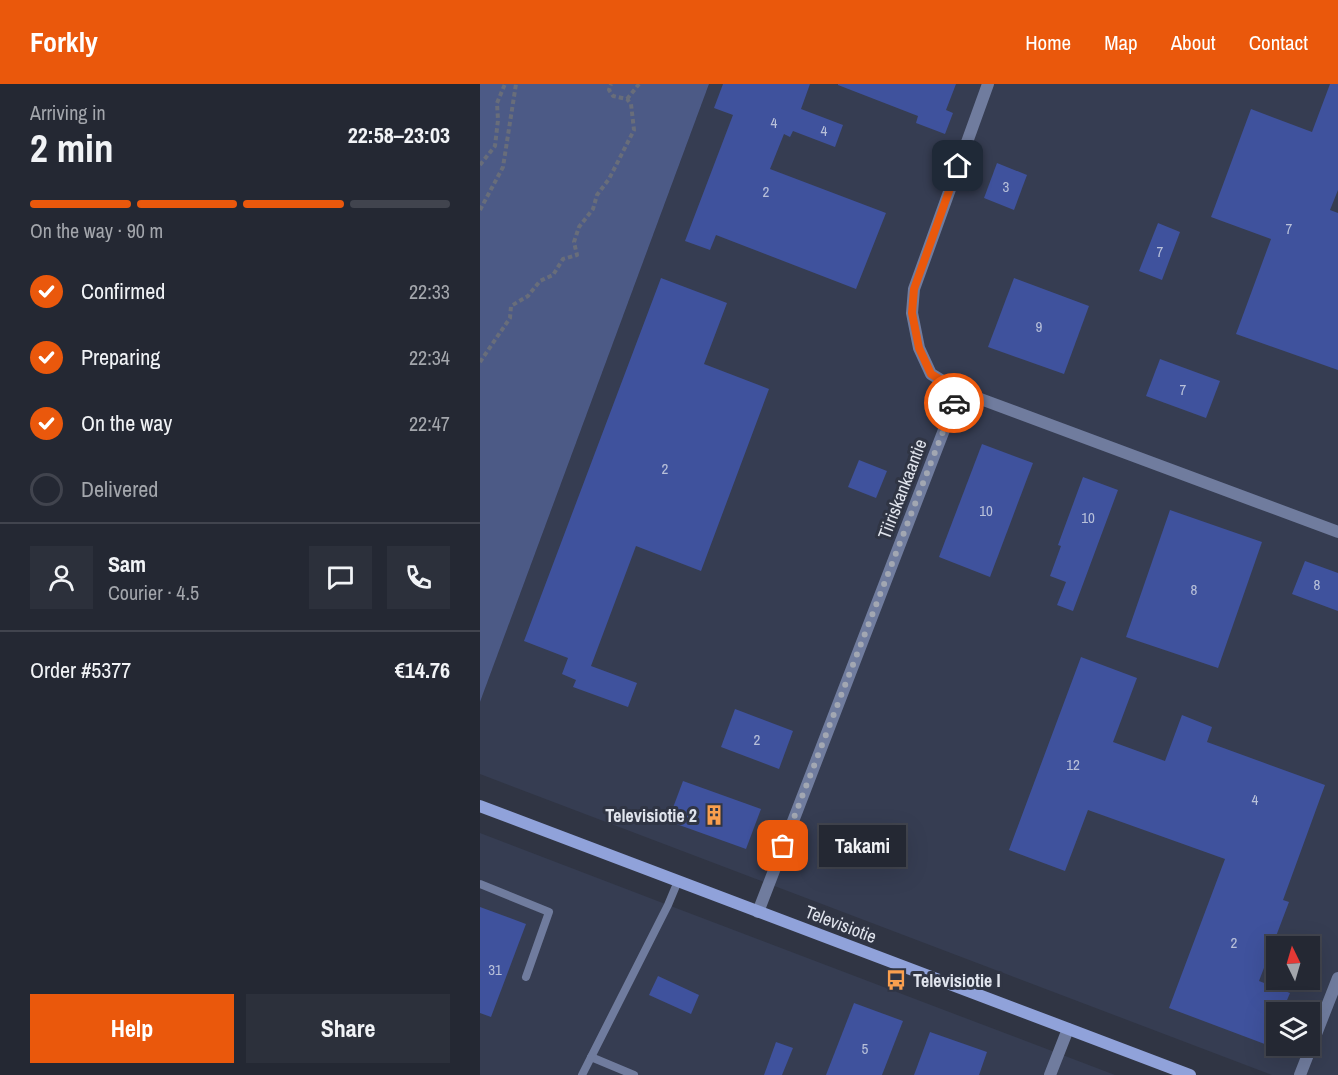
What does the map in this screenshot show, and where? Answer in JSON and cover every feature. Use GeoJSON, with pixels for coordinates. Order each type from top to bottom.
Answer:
{"type":"FeatureCollection","features":[{"type":"Feature","properties":{"kind":"street"},"geometry":{"type":"LineString","coordinates":[[988,84],[914,289],[912,313],[919,348],[931,374],[959,391],[1338,532]]}},
{"type":"Feature","properties":{"kind":"street","name":"Tiiriskankaantie"},"geometry":{"type":"LineString","coordinates":[[758,912],[959,391]]}},
{"type":"Feature","properties":{"kind":"street","name":"Televisiotie"},"geometry":{"type":"LineString","coordinates":[[480,807],[1190,1075]]}},
{"type":"Feature","properties":{"kind":"street"},"geometry":{"type":"LineString","coordinates":[[1300,1075],[1338,978]]}},
{"type":"Feature","properties":{"kind":"street"},"geometry":{"type":"LineString","coordinates":[[1050,1075],[1068,1029]]}},
{"type":"Feature","properties":{"kind":"lane"},"geometry":{"type":"LineString","coordinates":[[582,1075],[678,881]]}},
{"type":"Feature","properties":{"kind":"lane"},"geometry":{"type":"LineString","coordinates":[[480,884],[549,912],[526,977]]}},
{"type":"Feature","properties":{"kind":"lane"},"geometry":{"type":"LineString","coordinates":[[591,1057],[634,1075]]}},
{"type":"Feature","properties":{"kind":"path"},"geometry":{"type":"LineString","coordinates":[[480,165],[495,146],[497,103],[505,84]]}},
{"type":"Feature","properties":{"kind":"path"},"geometry":{"type":"LineString","coordinates":[[480,210],[503,167],[516,84]]}},
{"type":"Feature","properties":{"kind":"path"},"geometry":{"type":"LineString","coordinates":[[480,362],[510,318],[511,306],[528,296],[540,281],[554,275],[563,259],[577,255],[574,242],[579,227],[593,209],[597,195],[609,179],[634,130],[631,104],[627,99],[614,96],[609,90],[611,84]]}},
{"type":"Feature","properties":{"kind":"path"},"geometry":{"type":"LineString","coordinates":[[627,99],[639,84]]}},
{"type":"Feature","properties":{"kind":"shaded area"},"geometry":{"type":"Polygon","coordinates":[[[480,84],[709,84],[480,702],[480,84]]]}},
{"type":"Feature","properties":{"kind":"shaded area"},"geometry":{"type":"Polygon","coordinates":[[[709,84],[1338,84],[1338,1075],[1272,1075],[480,774],[480,702],[709,84]]]}},
{"type":"Feature","properties":{"kind":"shaded area"},"geometry":{"type":"Polygon","coordinates":[[[480,833],[668,905],[1115,1075],[480,1075],[480,833]]]}},
{"type":"Feature","properties":{"kind":"building"},"geometry":{"type":"Polygon","coordinates":[[[723,84],[810,84],[801,109],[843,125],[835,147],[793,131],[790,137],[784,134],[770,169],[886,213],[856,289],[716,235],[710,250],[685,241],[733,115],[714,108],[723,84]]]}},
{"type":"Feature","properties":{"kind":"building"},"geometry":{"type":"Polygon","coordinates":[[[838,84],[956,84],[946,110],[953,113],[945,134],[916,123],[918,116],[838,84]]]}},
{"type":"Feature","properties":{"kind":"building"},"geometry":{"type":"Polygon","coordinates":[[[1330,84],[1338,84],[1338,190],[1330,210],[1338,213],[1338,370],[1236,334],[1271,239],[1211,217],[1251,109],[1312,132],[1330,84]]]}},
{"type":"Feature","properties":{"kind":"building"},"geometry":{"type":"Polygon","coordinates":[[[997,163],[1027,175],[1014,210],[984,198],[997,163]]]}},
{"type":"Feature","properties":{"kind":"building"},"geometry":{"type":"Polygon","coordinates":[[[1158,223],[1180,232],[1162,280],[1139,271],[1158,223]]]}},
{"type":"Feature","properties":{"kind":"building"},"geometry":{"type":"Polygon","coordinates":[[[661,278],[727,303],[704,364],[769,389],[701,571],[636,546],[591,666],[637,683],[628,707],[573,687],[576,680],[562,674],[568,658],[524,641],[661,278]]]}},
{"type":"Feature","properties":{"kind":"building"},"geometry":{"type":"Polygon","coordinates":[[[1014,278],[1089,306],[1064,374],[988,347],[1014,278]]]}},
{"type":"Feature","properties":{"kind":"building"},"geometry":{"type":"Polygon","coordinates":[[[1160,359],[1220,381],[1206,418],[1146,396],[1160,359]]]}},
{"type":"Feature","properties":{"kind":"building"},"geometry":{"type":"Polygon","coordinates":[[[982,444],[1033,463],[990,577],[939,557],[982,444]]]}},
{"type":"Feature","properties":{"kind":"building"},"geometry":{"type":"Polygon","coordinates":[[[859,460],[887,471],[876,498],[848,487],[859,460]]]}},
{"type":"Feature","properties":{"kind":"building"},"geometry":{"type":"Polygon","coordinates":[[[1083,477],[1118,490],[1073,611],[1057,605],[1066,582],[1050,576],[1061,546],[1058,545],[1083,477]]]}},
{"type":"Feature","properties":{"kind":"building"},"geometry":{"type":"Polygon","coordinates":[[[1170,510],[1262,542],[1218,668],[1126,637],[1170,510]]]}},
{"type":"Feature","properties":{"kind":"building"},"geometry":{"type":"Polygon","coordinates":[[[1305,561],[1338,573],[1338,611],[1292,594],[1305,561]]]}},
{"type":"Feature","properties":{"kind":"building"},"geometry":{"type":"Polygon","coordinates":[[[1081,657],[1137,678],[1113,742],[1165,761],[1182,715],[1212,727],[1207,742],[1325,785],[1283,900],[1289,902],[1276,936],[1266,936],[1266,963],[1259,981],[1266,984],[1266,990],[1282,990],[1290,993],[1286,1002],[1266,1002],[1266,1044],[1169,1008],[1225,859],[1088,810],[1065,871],[1009,850],[1081,657]]]}},
{"type":"Feature","properties":{"kind":"building"},"geometry":{"type":"Polygon","coordinates":[[[735,709],[793,731],[779,769],[721,747],[735,709]]]}},
{"type":"Feature","properties":{"kind":"building","name":"Televisiotie 2"},"geometry":{"type":"Polygon","coordinates":[[[683,781],[761,809],[746,849],[668,821],[683,781]]]}},
{"type":"Feature","properties":{"kind":"building"},"geometry":{"type":"Polygon","coordinates":[[[480,907],[526,924],[491,1017],[480,1013],[480,907]]]}},
{"type":"Feature","properties":{"kind":"building"},"geometry":{"type":"Polygon","coordinates":[[[658,976],[699,995],[691,1014],[649,995],[658,976]]]}},
{"type":"Feature","properties":{"kind":"building"},"geometry":{"type":"Polygon","coordinates":[[[854,1003],[903,1021],[882,1075],[826,1075],[854,1003]]]}},
{"type":"Feature","properties":{"kind":"building"},"geometry":{"type":"Polygon","coordinates":[[[930,1032],[987,1052],[979,1075],[914,1075],[930,1032]]]}},
{"type":"Feature","properties":{"kind":"building"},"geometry":{"type":"Polygon","coordinates":[[[776,1042],[793,1048],[782,1075],[764,1075],[776,1042]]]}},
{"type":"Feature","properties":{"kind":"way so far"},"geometry":{"type":"LineString","coordinates":[[783,846],[954,403]]}},
{"type":"Feature","properties":{"kind":"place","name":"Televisiotie 2"},"geometry":{"type":"Point","coordinates":[714,815]}},
{"type":"Feature","properties":{"kind":"place","name":"Takami"},"geometry":{"type":"Point","coordinates":[783,846]}},
{"type":"Feature","properties":{"kind":"place","name":"Televisiotie I"},"geometry":{"type":"Point","coordinates":[896,980]}},
{"type":"Feature","properties":{"kind":"route"},"geometry":{"type":"LineString","coordinates":[[954,403],[959,391],[931,374],[919,348],[912,313],[914,289],[958,166]]}}]}
